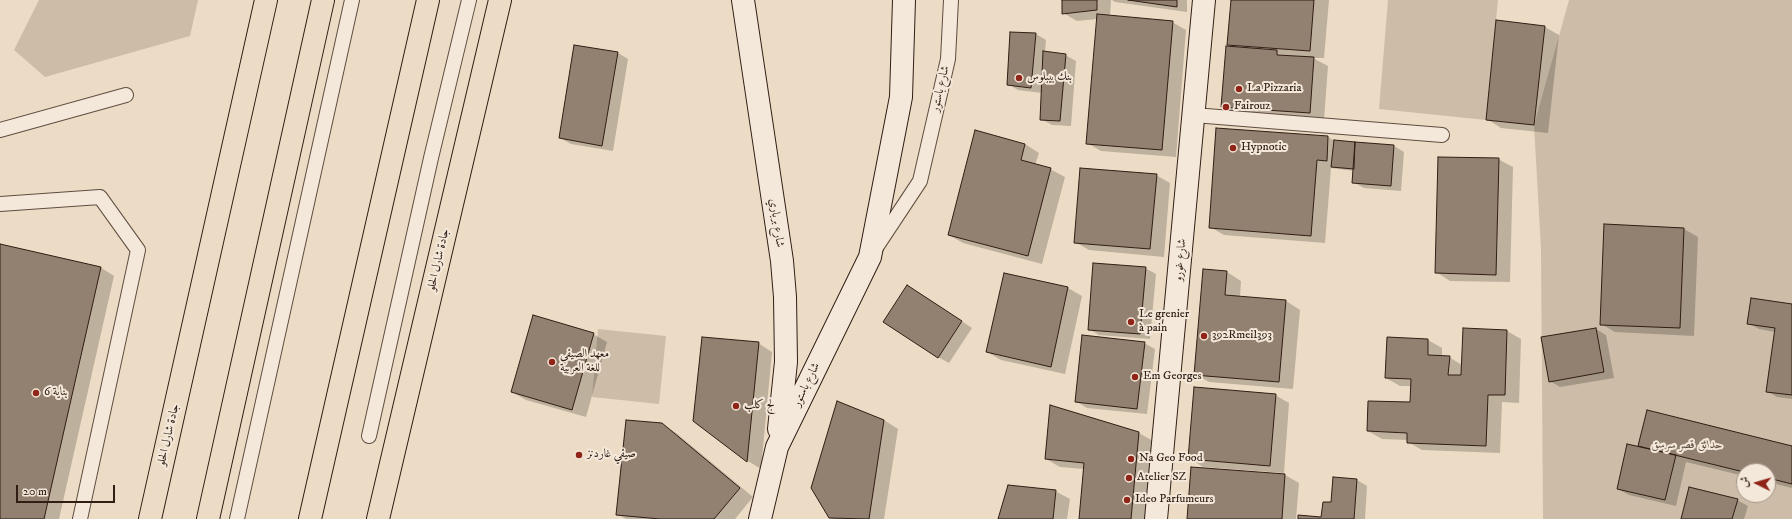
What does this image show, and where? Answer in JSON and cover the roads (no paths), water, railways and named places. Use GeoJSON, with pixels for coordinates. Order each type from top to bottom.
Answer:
{"type":"FeatureCollection","features":[{"type":"Feature","properties":{"kind":"highway","name":"جادة شارل الحلو"},"geometry":{"type":"LineString","coordinates":[[150,519],[266,0]]}},
{"type":"Feature","properties":{"kind":"highway"},"geometry":{"type":"LineString","coordinates":[[208,519],[324,0]]}},
{"type":"Feature","properties":{"kind":"highway"},"geometry":{"type":"LineString","coordinates":[[310,519],[428,0]]}},
{"type":"Feature","properties":{"kind":"highway","name":"جادة شارل الحلو"},"geometry":{"type":"LineString","coordinates":[[378,519],[500,0]]}},
{"type":"Feature","properties":{"kind":"street","name":"شارع برباري"},"geometry":{"type":"LineString","coordinates":[[743,0],[782,261],[785,298],[786,362],[777,447]]}},
{"type":"Feature","properties":{"kind":"street","name":"شارع باستور"},"geometry":{"type":"LineString","coordinates":[[760,519],[777,447],[870,257],[901,97],[904,0]]}},
{"type":"Feature","properties":{"kind":"street","name":"شارع غورو"},"geometry":{"type":"LineString","coordinates":[[1156,519],[1204,0]]}},
{"type":"Feature","properties":{"kind":"lane"},"geometry":{"type":"LineString","coordinates":[[237,519],[352,0]]}},
{"type":"Feature","properties":{"kind":"lane"},"geometry":{"type":"LineString","coordinates":[[369,436],[431,158],[469,0]]}},
{"type":"Feature","properties":{"kind":"lane","name":"شارع باستور"},"geometry":{"type":"LineString","coordinates":[[870,257],[920,181],[948,59],[951,0]]}},
{"type":"Feature","properties":{"kind":"lane"},"geometry":{"type":"LineString","coordinates":[[0,130],[126,95]]}},
{"type":"Feature","properties":{"kind":"lane"},"geometry":{"type":"LineString","coordinates":[[1194,115],[1442,136]]}},
{"type":"Feature","properties":{"kind":"lane"},"geometry":{"type":"LineString","coordinates":[[0,204],[100,197],[138,250],[80,519]]}},
{"type":"Feature","properties":{"kind":"place","name":"بنك بيبلوس"},"geometry":{"type":"Point","coordinates":[1019,78]}},
{"type":"Feature","properties":{"kind":"place","name":"La Pizzaria"},"geometry":{"type":"Point","coordinates":[1239,89]}},
{"type":"Feature","properties":{"kind":"place","name":"Fairouz"},"geometry":{"type":"Point","coordinates":[1226,107]}},
{"type":"Feature","properties":{"kind":"place","name":"Hypnotic"},"geometry":{"type":"Point","coordinates":[1233,148]}},
{"type":"Feature","properties":{"kind":"place","name":"Le grenier à pain"},"geometry":{"type":"Point","coordinates":[1131,322]}},
{"type":"Feature","properties":{"kind":"place","name":"392Rmeil393"},"geometry":{"type":"Point","coordinates":[1204,336]}},
{"type":"Feature","properties":{"kind":"place","name":"معهد الصيفي للغة العربية"},"geometry":{"type":"Point","coordinates":[552,362]}},
{"type":"Feature","properties":{"kind":"place","name":"Em Georges"},"geometry":{"type":"Point","coordinates":[1135,377]}},
{"type":"Feature","properties":{"kind":"place","name":"بناية 6"},"geometry":{"type":"Point","coordinates":[36,393]}},
{"type":"Feature","properties":{"kind":"place","name":"لج كلب"},"geometry":{"type":"Point","coordinates":[736,406]}},
{"type":"Feature","properties":{"kind":"place","name":"صيفي غاردنز"},"geometry":{"type":"Point","coordinates":[579,455]}},
{"type":"Feature","properties":{"kind":"place","name":"Na Geo Food"},"geometry":{"type":"Point","coordinates":[1131,459]}},
{"type":"Feature","properties":{"kind":"place","name":"Atelier SZ"},"geometry":{"type":"Point","coordinates":[1129,478]}},
{"type":"Feature","properties":{"kind":"place","name":"Ideo Parfumeurs"},"geometry":{"type":"Point","coordinates":[1127,500]}},
{"type":"Feature","properties":{"kind":"park label","name":"حدائق قصر سرسق"},"geometry":{"type":"Point","coordinates":[1687,446]}}]}
